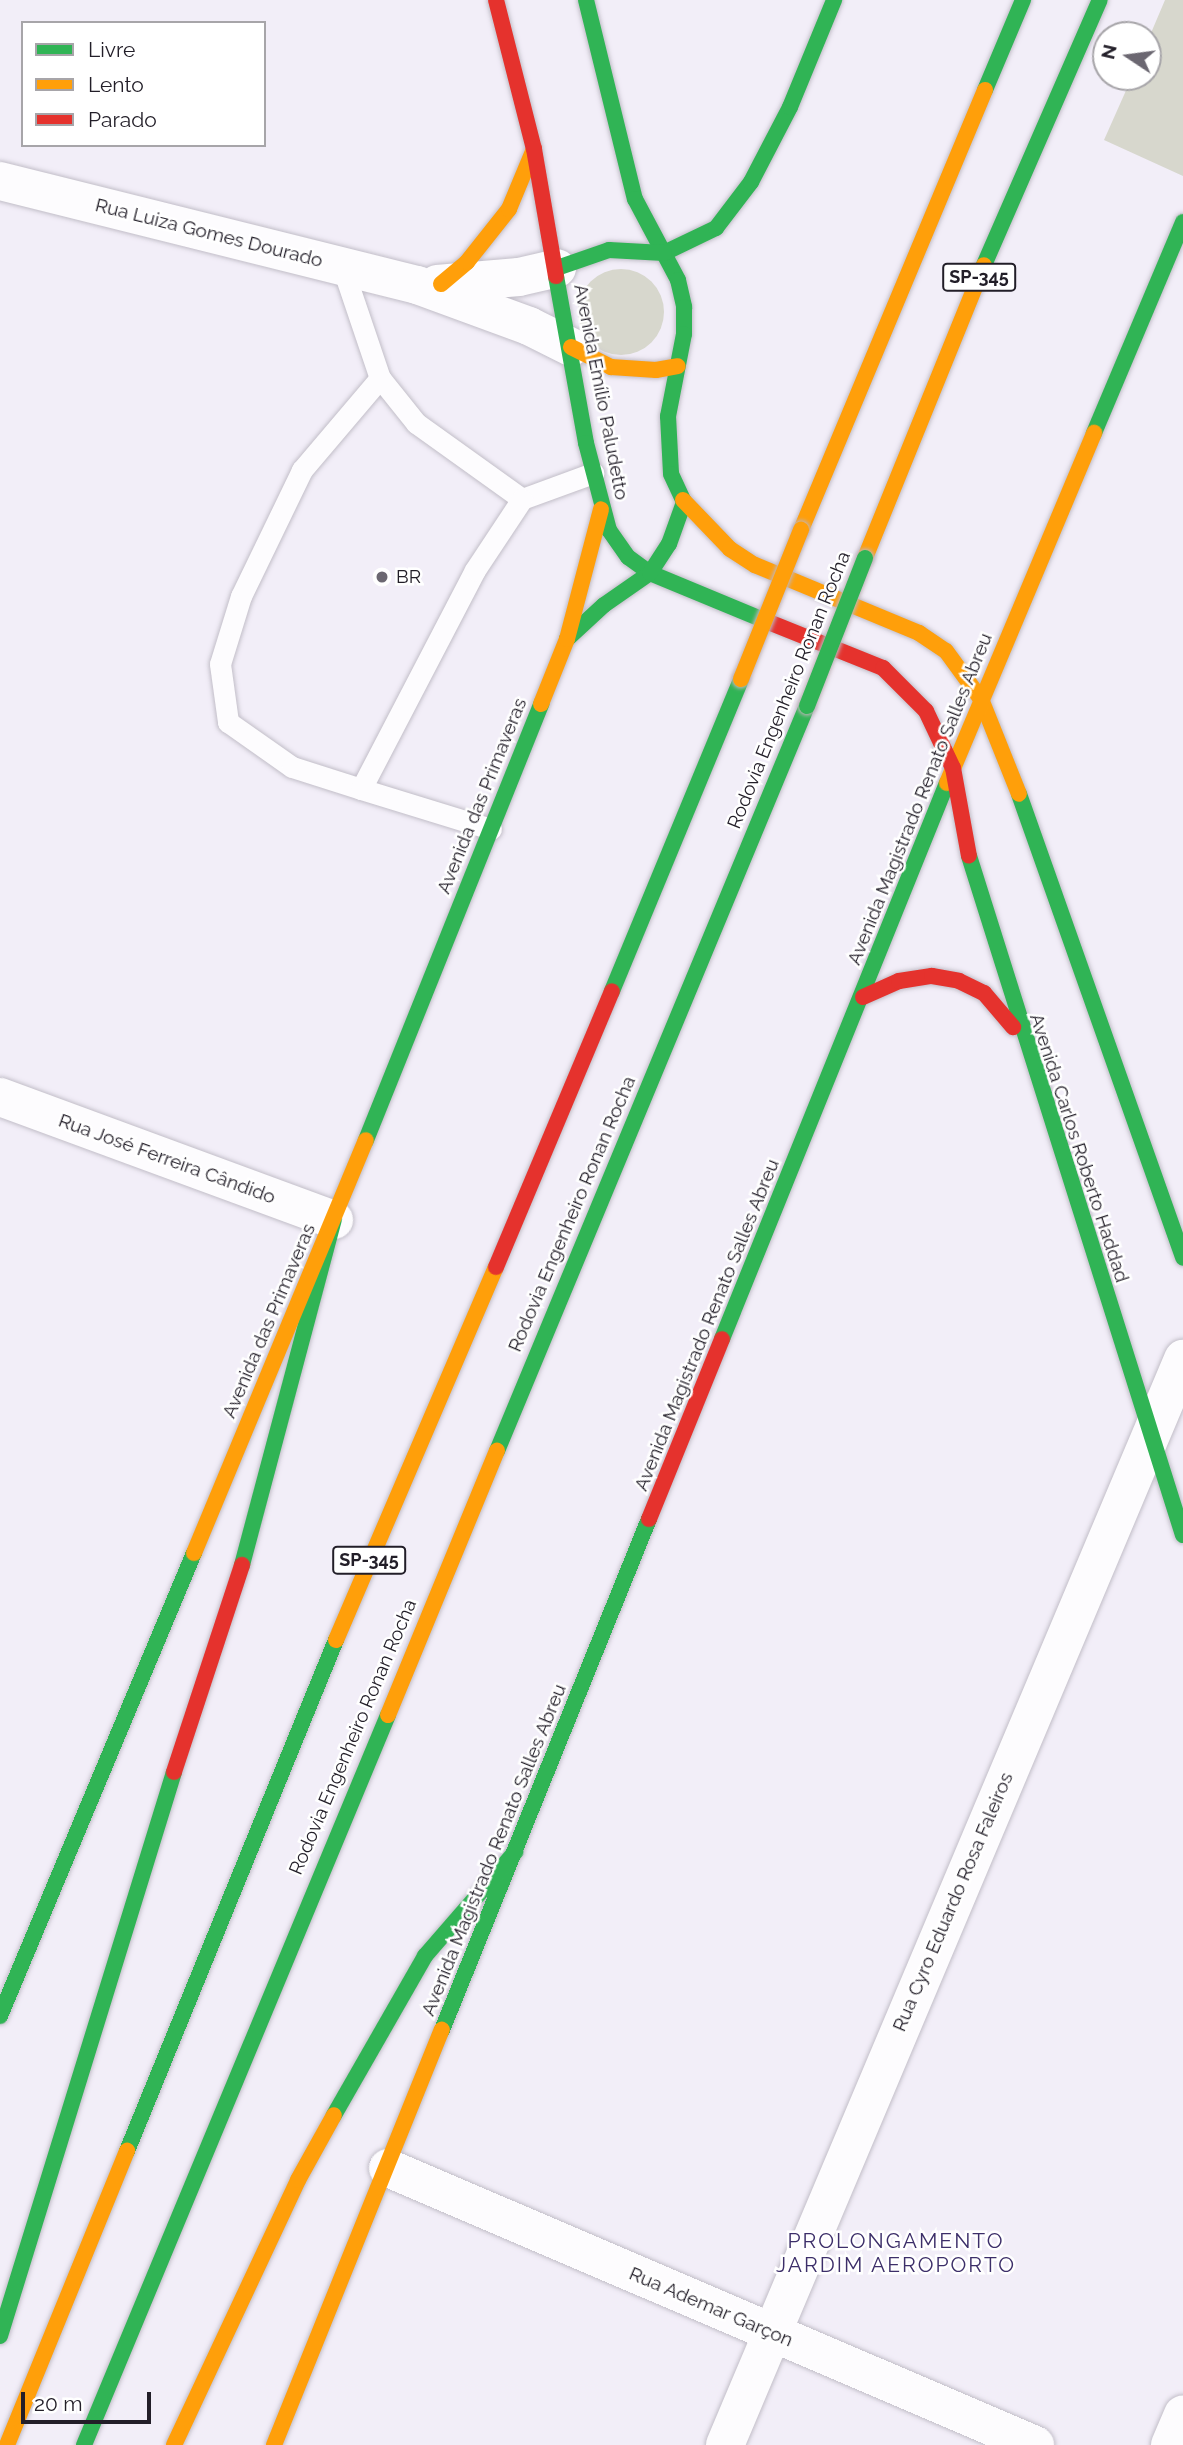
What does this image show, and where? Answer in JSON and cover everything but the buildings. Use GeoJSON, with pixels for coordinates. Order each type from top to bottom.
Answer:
{"type":"FeatureCollection","features":[{"type":"Feature","properties":{"kind":"main road","name":"Avenida Emílio Paludetto"},"geometry":{"type":"LineString","coordinates":[[496,0],[534,149],[601,509],[618,545],[650,573],[883,668],[926,711],[953,768]]}},
{"type":"Feature","properties":{"kind":"main road"},"geometry":{"type":"LineString","coordinates":[[586,0],[635,199],[678,280],[684,307],[666,448],[671,474],[684,502],[709,531],[755,565],[919,633],[946,651],[981,699],[1183,1258]]}},
{"type":"Feature","properties":{"kind":"main road"},"geometry":{"type":"LineString","coordinates":[[557,268],[609,250],[664,253],[716,228],[751,182],[790,107],[834,0]]}},
{"type":"Feature","properties":{"kind":"main road","name":"SP-345"},"geometry":{"type":"LineString","coordinates":[[7,2445],[326,1662],[548,1146],[801,530],[1023,0]]}},
{"type":"Feature","properties":{"kind":"main road","name":"Rodovia Engenheiro Ronan Rocha"},"geometry":{"type":"LineString","coordinates":[[84,2445],[807,706],[996,235],[1100,0]]}},
{"type":"Feature","properties":{"kind":"main road"},"geometry":{"type":"LineString","coordinates":[[429,284],[467,262],[509,209],[534,149]]}},
{"type":"Feature","properties":{"kind":"main road","name":"Avenida Magistrado Renato Salles Abreu"},"geometry":{"type":"LineString","coordinates":[[274,2445],[863,997],[981,699],[1182,226]]}},
{"type":"Feature","properties":{"kind":"main road"},"geometry":{"type":"LineString","coordinates":[[571,346],[611,367],[656,370],[678,366]]}},
{"type":"Feature","properties":{"kind":"main road"},"geometry":{"type":"LineString","coordinates":[[650,573],[669,544],[684,502]]}},
{"type":"Feature","properties":{"kind":"main road","name":"Avenida das Primaveras"},"geometry":{"type":"LineString","coordinates":[[0,2016],[334,1220],[567,639],[601,509]]}},
{"type":"Feature","properties":{"kind":"main road","name":"Avenida das Primaveras"},"geometry":{"type":"LineString","coordinates":[[567,639],[604,605],[650,573]]}},
{"type":"Feature","properties":{"kind":"main road","name":"Avenida Carlos Roberto Haddad"},"geometry":{"type":"LineString","coordinates":[[953,768],[972,874],[1183,1535]]}},
{"type":"Feature","properties":{"kind":"main road"},"geometry":{"type":"LineString","coordinates":[[863,997],[899,981],[932,976],[959,981],[984,993],[1023,1040]]}},
{"type":"Feature","properties":{"kind":"main road"},"geometry":{"type":"LineString","coordinates":[[1152,1170],[1176,1182]]}},
{"type":"Feature","properties":{"kind":"main road"},"geometry":{"type":"LineString","coordinates":[[0,2336],[119,1942],[240,1571],[334,1220]]}},
{"type":"Feature","properties":{"kind":"main road"},"geometry":{"type":"LineString","coordinates":[[174,2445],[298,2180],[373,2044],[425,1956],[515,1852]]}},
{"type":"Feature","properties":{"kind":"street","name":"Rua Luiza Gomes Dourado"},"geometry":{"type":"LineString","coordinates":[[0,181],[342,266],[429,284],[571,346]]}},
{"type":"Feature","properties":{"kind":"street","name":"Rua Luiza Gomes Dourado"},"geometry":{"type":"LineString","coordinates":[[429,284],[519,277],[557,268]]}},
{"type":"Feature","properties":{"kind":"street","name":"Rua José Ferreira Cândido"},"geometry":{"type":"LineString","coordinates":[[0,1097],[334,1220]]}},
{"type":"Feature","properties":{"kind":"street","name":"Rua Cyro Eduardo Rosa Faleiros"},"geometry":{"type":"LineString","coordinates":[[725,2445],[1183,1359]]}},
{"type":"Feature","properties":{"kind":"street","name":"Rua Ademar Garçon"},"geometry":{"type":"LineString","coordinates":[[388,2168],[1035,2445]]}},
{"type":"Feature","properties":{"kind":"street"},"geometry":{"type":"LineString","coordinates":[[1170,2445],[1183,2415]]}},
{"type":"Feature","properties":{"kind":"lane"},"geometry":{"type":"LineString","coordinates":[[342,266],[380,378],[416,423],[522,499]]}},
{"type":"Feature","properties":{"kind":"lane"},"geometry":{"type":"LineString","coordinates":[[380,378],[302,470],[241,597],[220,664],[228,722],[292,767],[491,829]]}},
{"type":"Feature","properties":{"kind":"lane"},"geometry":{"type":"LineString","coordinates":[[361,789],[475,570],[522,499],[593,472]]}},
{"type":"Feature","properties":{"kind":"shaded area"},"geometry":{"type":"Polygon","coordinates":[[[1165,0],[1183,0],[1183,176],[1104,140],[1126,91],[1162,91],[1162,21],[1156,21],[1165,0]]]}},
{"type":"Feature","properties":{"kind":"shaded area"},"geometry":{"type":"Polygon","coordinates":[[[613,269],[629,269],[652,281],[661,295],[664,312],[661,329],[652,343],[629,355],[613,355],[597,348],[585,336],[578,320],[578,304],[585,288],[597,276],[613,269]]]}},
{"type":"Feature","properties":{"kind":"traffic: fast"},"geometry":{"type":"LineString","coordinates":[[586,0],[635,199],[678,280],[684,307],[684,334],[668,416],[671,474],[683,500]]}},
{"type":"Feature","properties":{"kind":"traffic: fast"},"geometry":{"type":"LineString","coordinates":[[664,253],[716,228],[751,182],[790,107],[834,0]]}},
{"type":"Feature","properties":{"kind":"traffic: fast"},"geometry":{"type":"LineString","coordinates":[[985,90],[1023,0]]}},
{"type":"Feature","properties":{"kind":"traffic: fast"},"geometry":{"type":"LineString","coordinates":[[984,265],[1100,0]]}},
{"type":"Feature","properties":{"kind":"traffic: fast"},"geometry":{"type":"LineString","coordinates":[[1094,433],[1183,222]]}},
{"type":"Feature","properties":{"kind":"traffic: fast"},"geometry":{"type":"LineString","coordinates":[[557,268],[609,250],[664,253]]}},
{"type":"Feature","properties":{"kind":"traffic: fast"},"geometry":{"type":"LineString","coordinates":[[556,276],[586,443],[609,530],[628,557],[650,573],[771,623]]}},
{"type":"Feature","properties":{"kind":"traffic: fast"},"geometry":{"type":"LineString","coordinates":[[567,639],[604,605],[650,573],[669,544],[684,502]]}},
{"type":"Feature","properties":{"kind":"traffic: fast"},"geometry":{"type":"LineString","coordinates":[[807,706],[865,558]]}},
{"type":"Feature","properties":{"kind":"traffic: fast"},"geometry":{"type":"LineString","coordinates":[[612,991],[741,679]]}},
{"type":"Feature","properties":{"kind":"traffic: fast"},"geometry":{"type":"LineString","coordinates":[[366,1140],[541,704]]}},
{"type":"Feature","properties":{"kind":"traffic: fast"},"geometry":{"type":"LineString","coordinates":[[497,1451],[807,706]]}},
{"type":"Feature","properties":{"kind":"traffic: fast"},"geometry":{"type":"LineString","coordinates":[[722,1339],[947,783]]}},
{"type":"Feature","properties":{"kind":"traffic: fast"},"geometry":{"type":"LineString","coordinates":[[1019,794],[1183,1258]]}},
{"type":"Feature","properties":{"kind":"traffic: fast"},"geometry":{"type":"LineString","coordinates":[[969,856],[1183,1535]]}},
{"type":"Feature","properties":{"kind":"traffic: fast"},"geometry":{"type":"LineString","coordinates":[[242,1565],[334,1220]]}},
{"type":"Feature","properties":{"kind":"traffic: fast"},"geometry":{"type":"LineString","coordinates":[[442,2030],[649,1519]]}},
{"type":"Feature","properties":{"kind":"traffic: fast"},"geometry":{"type":"LineString","coordinates":[[0,2016],[194,1553]]}},
{"type":"Feature","properties":{"kind":"traffic: fast"},"geometry":{"type":"LineString","coordinates":[[127,2151],[336,1640]]}},
{"type":"Feature","properties":{"kind":"traffic: fast"},"geometry":{"type":"LineString","coordinates":[[84,2445],[388,1715]]}},
{"type":"Feature","properties":{"kind":"traffic: fast"},"geometry":{"type":"LineString","coordinates":[[0,2336],[174,1772]]}},
{"type":"Feature","properties":{"kind":"traffic: fast"},"geometry":{"type":"LineString","coordinates":[[334,2115],[425,1956],[515,1852]]}},
{"type":"Feature","properties":{"kind":"traffic: slow"},"geometry":{"type":"LineString","coordinates":[[801,530],[985,90]]}},
{"type":"Feature","properties":{"kind":"traffic: slow"},"geometry":{"type":"LineString","coordinates":[[441,284],[467,262],[509,209],[534,149]]}},
{"type":"Feature","properties":{"kind":"traffic: slow"},"geometry":{"type":"LineString","coordinates":[[865,558],[984,265]]}},
{"type":"Feature","properties":{"kind":"traffic: slow"},"geometry":{"type":"LineString","coordinates":[[571,347],[611,367],[656,370],[678,366]]}},
{"type":"Feature","properties":{"kind":"traffic: slow"},"geometry":{"type":"LineString","coordinates":[[947,783],[1094,433]]}},
{"type":"Feature","properties":{"kind":"traffic: slow"},"geometry":{"type":"LineString","coordinates":[[683,500],[730,549],[755,565],[919,633],[946,651],[981,699],[1019,794]]}},
{"type":"Feature","properties":{"kind":"traffic: slow"},"geometry":{"type":"LineString","coordinates":[[541,704],[567,639],[601,509]]}},
{"type":"Feature","properties":{"kind":"traffic: slow"},"geometry":{"type":"LineString","coordinates":[[741,679],[801,530]]}},
{"type":"Feature","properties":{"kind":"traffic: slow"},"geometry":{"type":"LineString","coordinates":[[194,1553],[366,1140]]}},
{"type":"Feature","properties":{"kind":"traffic: slow"},"geometry":{"type":"LineString","coordinates":[[336,1640],[496,1267]]}},
{"type":"Feature","properties":{"kind":"traffic: slow"},"geometry":{"type":"LineString","coordinates":[[388,1715],[497,1451]]}},
{"type":"Feature","properties":{"kind":"traffic: slow"},"geometry":{"type":"LineString","coordinates":[[274,2445],[442,2030]]}},
{"type":"Feature","properties":{"kind":"traffic: slow"},"geometry":{"type":"LineString","coordinates":[[174,2445],[298,2180],[334,2115]]}},
{"type":"Feature","properties":{"kind":"traffic: slow"},"geometry":{"type":"LineString","coordinates":[[7,2445],[127,2151]]}},
{"type":"Feature","properties":{"kind":"traffic: jam"},"geometry":{"type":"LineString","coordinates":[[496,0],[534,149],[556,276]]}},
{"type":"Feature","properties":{"kind":"traffic: jam"},"geometry":{"type":"LineString","coordinates":[[771,623],[883,668],[926,711],[953,768],[969,856]]}},
{"type":"Feature","properties":{"kind":"traffic: jam"},"geometry":{"type":"LineString","coordinates":[[863,997],[899,981],[932,976],[959,981],[984,993],[1013,1027]]}},
{"type":"Feature","properties":{"kind":"traffic: jam"},"geometry":{"type":"LineString","coordinates":[[496,1267],[612,991]]}},
{"type":"Feature","properties":{"kind":"traffic: jam"},"geometry":{"type":"LineString","coordinates":[[649,1519],[722,1339]]}},
{"type":"Feature","properties":{"kind":"traffic: jam"},"geometry":{"type":"LineString","coordinates":[[174,1772],[242,1565]]}},
{"type":"Feature","properties":{"kind":"place","name":"BR"},"geometry":{"type":"Point","coordinates":[382,577]}},
{"type":"Feature","properties":{"kind":"district","name":"PROLONGAMENTO JARDIM AEROPORTO"},"geometry":{"type":"Point","coordinates":[896,2253]}}]}
